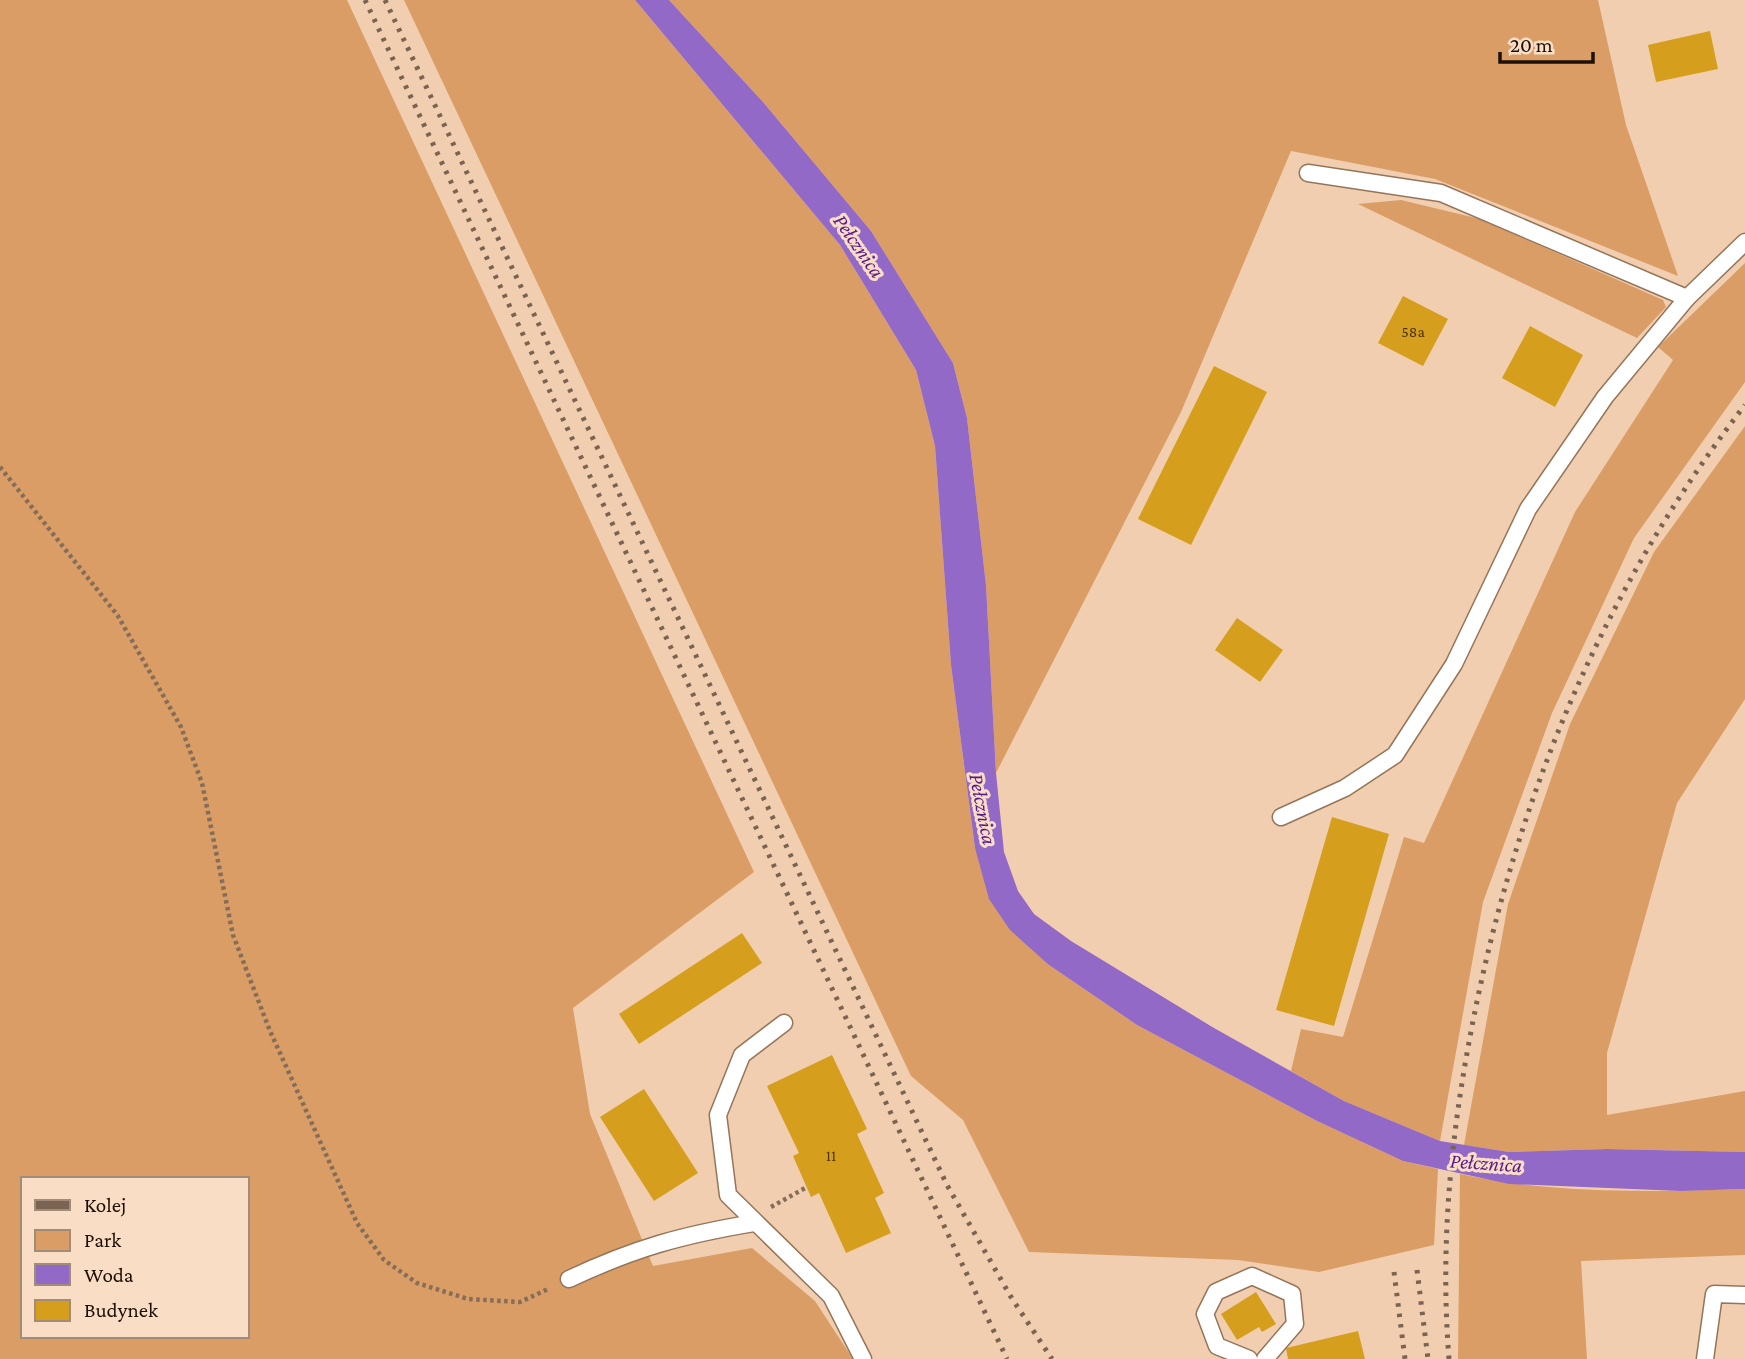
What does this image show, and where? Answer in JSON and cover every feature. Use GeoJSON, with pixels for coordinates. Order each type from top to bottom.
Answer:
{"type":"FeatureCollection","features":[{"type":"Feature","properties":{"kind":"lane"},"geometry":{"type":"LineString","coordinates":[[1308,173],[1441,193],[1687,298]]}},
{"type":"Feature","properties":{"kind":"lane"},"geometry":{"type":"LineString","coordinates":[[1281,817],[1345,788],[1395,755],[1454,664],[1528,509],[1605,397],[1687,298],[1745,242]]}},
{"type":"Feature","properties":{"kind":"lane"},"geometry":{"type":"LineString","coordinates":[[784,1023],[742,1055],[718,1115],[728,1195],[831,1296],[863,1359]]}},
{"type":"Feature","properties":{"kind":"lane"},"geometry":{"type":"LineString","coordinates":[[569,1279],[617,1256],[682,1235],[754,1223]]}},
{"type":"Feature","properties":{"kind":"lane"},"geometry":{"type":"LineString","coordinates":[[1249,1359],[1217,1346],[1205,1314],[1216,1292],[1252,1276],[1292,1294],[1295,1324],[1265,1359]]}},
{"type":"Feature","properties":{"kind":"lane"},"geometry":{"type":"LineString","coordinates":[[1705,1359],[1714,1294],[1745,1294]]}},
{"type":"Feature","properties":{"kind":"path"},"geometry":{"type":"LineString","coordinates":[[0,467],[118,617],[181,727],[202,783],[233,934],[270,1031],[357,1223],[384,1260],[417,1283],[468,1299],[520,1302],[569,1279]]}},
{"type":"Feature","properties":{"kind":"path"},"geometry":{"type":"LineString","coordinates":[[766,1209],[807,1187]]}},
{"type":"Feature","properties":{"kind":"green space"},"geometry":{"type":"Polygon","coordinates":[[[0,0],[347,0],[754,872],[573,1008],[590,1114],[653,1266],[752,1248],[815,1301],[853,1359],[0,1359],[0,0]]]}},
{"type":"Feature","properties":{"kind":"green space"},"geometry":{"type":"Polygon","coordinates":[[[404,0],[635,0],[840,245],[916,370],[935,446],[951,665],[975,848],[1049,965],[1137,1025],[1317,1121],[1403,1161],[1438,1169],[1434,1245],[1319,1272],[1238,1260],[1029,1252],[963,1120],[911,1076],[404,0]]]}},
{"type":"Feature","properties":{"kind":"green space"},"geometry":{"type":"Polygon","coordinates":[[[669,0],[1598,0],[1626,125],[1678,276],[1435,179],[1291,151],[1181,412],[996,773],[986,585],[967,418],[953,363],[871,231],[763,102],[669,0]]]}},
{"type":"Feature","properties":{"kind":"green space"},"geometry":{"type":"Polygon","coordinates":[[[1401,200],[1480,219],[1663,300],[1666,307],[1637,338],[1358,204],[1401,200]]]}},
{"type":"Feature","properties":{"kind":"green space"},"geometry":{"type":"Polygon","coordinates":[[[1745,263],[1745,382],[1634,538],[1552,713],[1483,902],[1440,1141],[1344,1101],[1291,1071],[1301,1029],[1343,1037],[1404,837],[1424,843],[1575,512],[1673,360],[1658,347],[1745,263]]]}},
{"type":"Feature","properties":{"kind":"green space"},"geometry":{"type":"Polygon","coordinates":[[[1745,426],[1745,699],[1677,803],[1607,1053],[1607,1115],[1745,1091],[1745,1152],[1607,1149],[1509,1152],[1464,1145],[1508,904],[1570,724],[1654,552],[1745,426]]]}},
{"type":"Feature","properties":{"kind":"green space"},"geometry":{"type":"Polygon","coordinates":[[[1460,1174],[1530,1185],[1602,1190],[1745,1189],[1745,1255],[1581,1261],[1587,1359],[1458,1359],[1460,1174]]]}},
{"type":"Feature","properties":{"kind":"water","name":"Pełcznica"},"geometry":{"type":"Polygon","coordinates":[[[635,0],[669,0],[763,102],[871,231],[953,363],[967,418],[986,585],[996,773],[1004,852],[1018,891],[1034,914],[1071,941],[1214,1028],[1344,1101],[1440,1141],[1509,1152],[1607,1149],[1745,1152],[1745,1189],[1680,1191],[1509,1184],[1403,1161],[1317,1121],[1137,1025],[1049,965],[1010,930],[989,899],[975,848],[951,665],[935,446],[916,370],[840,245],[635,0]]]}},
{"type":"Feature","properties":{"kind":"building"},"geometry":{"type":"Polygon","coordinates":[[[1710,31],[1718,69],[1656,82],[1648,45],[1710,31]]]}},
{"type":"Feature","properties":{"kind":"building"},"geometry":{"type":"Polygon","coordinates":[[[1403,296],[1448,319],[1423,366],[1378,343],[1403,296]]]}},
{"type":"Feature","properties":{"kind":"building"},"geometry":{"type":"Polygon","coordinates":[[[1530,326],[1583,355],[1555,407],[1502,378],[1530,326]]]}},
{"type":"Feature","properties":{"kind":"building"},"geometry":{"type":"Polygon","coordinates":[[[1214,366],[1267,392],[1191,545],[1138,519],[1214,366]]]}},
{"type":"Feature","properties":{"kind":"building"},"geometry":{"type":"Polygon","coordinates":[[[1237,618],[1283,650],[1260,682],[1215,650],[1237,618]]]}},
{"type":"Feature","properties":{"kind":"building"},"geometry":{"type":"Polygon","coordinates":[[[1332,817],[1389,834],[1334,1026],[1276,1010],[1332,817]]]}},
{"type":"Feature","properties":{"kind":"building"},"geometry":{"type":"Polygon","coordinates":[[[742,933],[762,963],[639,1044],[619,1014],[742,933]]]}},
{"type":"Feature","properties":{"kind":"building"},"geometry":{"type":"Polygon","coordinates":[[[832,1055],[867,1129],[857,1134],[884,1193],[875,1198],[891,1233],[846,1253],[819,1193],[811,1197],[793,1156],[799,1153],[767,1086],[832,1055]]]}},
{"type":"Feature","properties":{"kind":"building"},"geometry":{"type":"Polygon","coordinates":[[[644,1089],[698,1173],[654,1201],[600,1117],[644,1089]]]}},
{"type":"Feature","properties":{"kind":"building"},"geometry":{"type":"Polygon","coordinates":[[[1256,1292],[1276,1324],[1262,1332],[1259,1327],[1237,1340],[1221,1314],[1256,1292]]]}},
{"type":"Feature","properties":{"kind":"building"},"geometry":{"type":"Polygon","coordinates":[[[1358,1331],[1365,1359],[1288,1359],[1286,1348],[1358,1331]]]}},
{"type":"Feature","properties":{"kind":"railway"},"geometry":{"type":"LineString","coordinates":[[365,0],[1007,1359]]}},
{"type":"Feature","properties":{"kind":"railway"},"geometry":{"type":"LineString","coordinates":[[385,0],[947,1185],[1011,1297],[1052,1359]]}},
{"type":"Feature","properties":{"kind":"railway"},"geometry":{"type":"LineString","coordinates":[[1449,1359],[1446,1312],[1447,1220],[1455,1129],[1479,992],[1498,912],[1521,834],[1548,758],[1614,611],[1653,540],[1697,471],[1745,405]]}},
{"type":"Feature","properties":{"kind":"railway"},"geometry":{"type":"LineString","coordinates":[[1417,1270],[1428,1359]]}},
{"type":"Feature","properties":{"kind":"railway"},"geometry":{"type":"LineString","coordinates":[[1394,1272],[1405,1359]]}}]}
